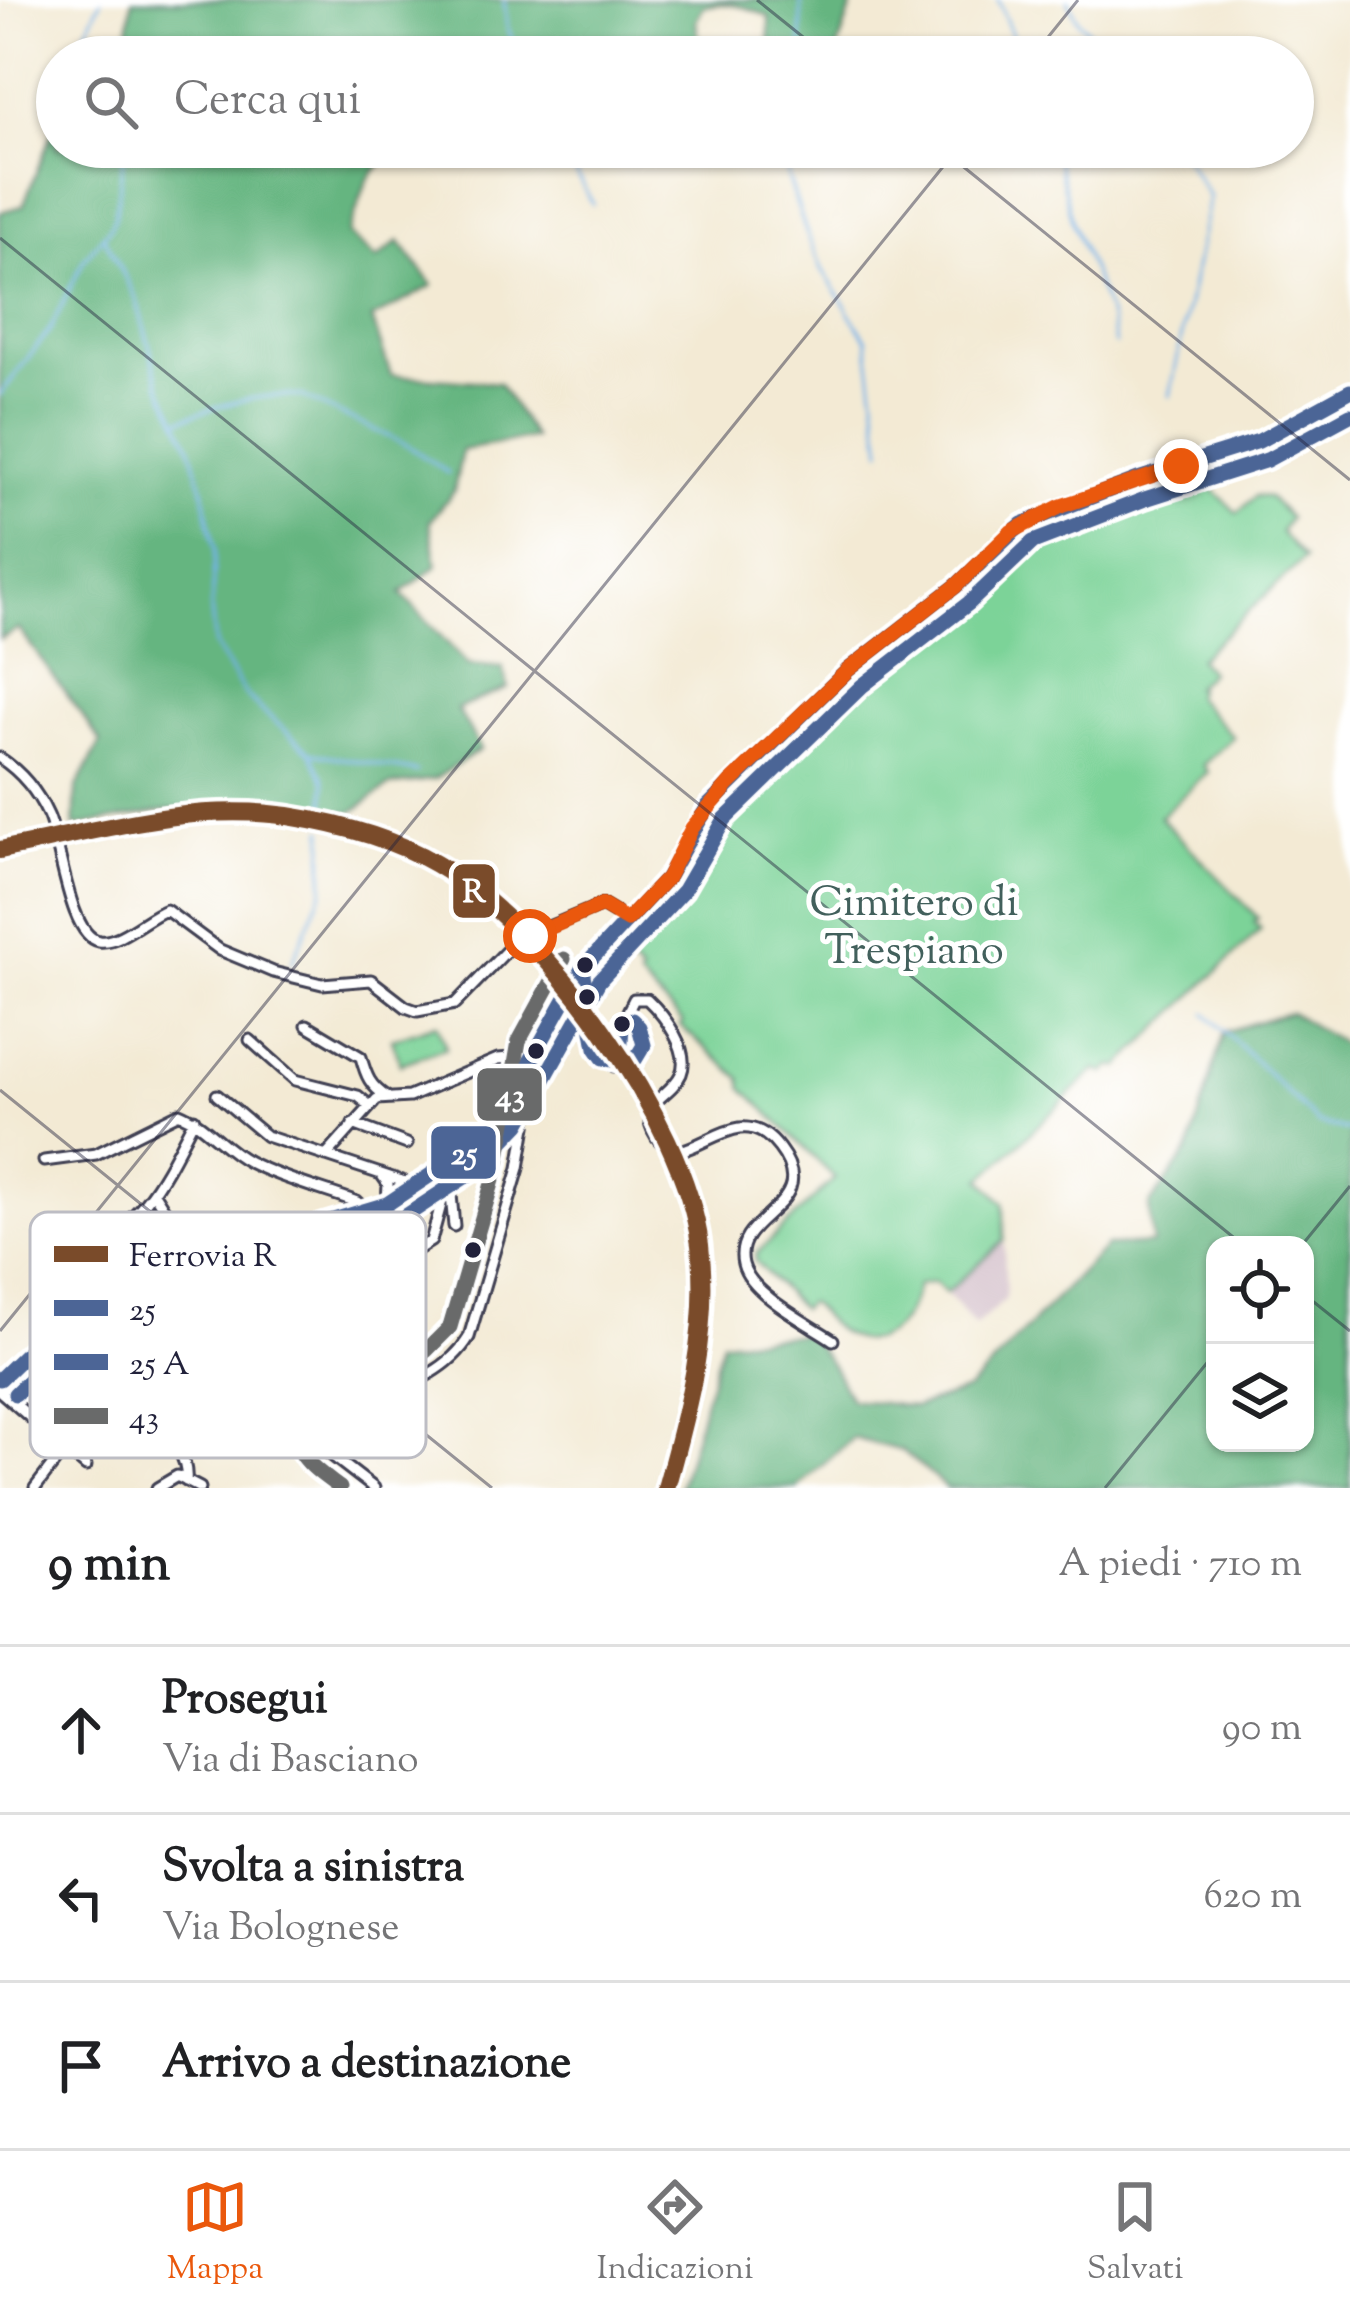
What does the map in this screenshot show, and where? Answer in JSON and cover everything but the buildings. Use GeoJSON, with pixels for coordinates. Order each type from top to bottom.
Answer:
{"type":"FeatureCollection","features":[{"type":"Feature","properties":{"kind":"main road"},"geometry":{"type":"LineString","coordinates":[[364,1212],[417,1186],[482,1136],[502,1112],[582,969],[667,878],[692,828],[729,784],[836,681],[956,586],[1011,532],[1061,506],[1259,441],[1350,392]]}},
{"type":"Feature","properties":{"kind":"main road"},"geometry":{"type":"LineString","coordinates":[[0,1379],[30,1350]]}},
{"type":"Feature","properties":{"kind":"street"},"geometry":{"type":"LineString","coordinates":[[0,758],[33,788],[46,810],[76,921],[85,935],[100,941],[114,939],[166,910],[235,958],[322,984],[371,980],[417,1011],[462,999],[517,940],[602,905],[627,920]]}},
{"type":"Feature","properties":{"kind":"street"},"geometry":{"type":"LineString","coordinates":[[582,969],[592,995],[596,1050],[614,1066],[635,1060],[644,1045],[639,1027],[632,1020],[622,1023]]}},
{"type":"Feature","properties":{"kind":"street"},"geometry":{"type":"LineString","coordinates":[[620,1064],[622,1023],[629,1004],[647,999],[681,1046],[684,1059],[679,1078],[649,1109],[654,1133],[663,1144],[680,1151],[743,1127],[758,1130],[784,1155],[793,1181],[779,1205],[748,1237],[742,1250],[744,1269],[758,1289],[833,1340]]}},
{"type":"Feature","properties":{"kind":"street"},"geometry":{"type":"LineString","coordinates":[[307,1024],[362,1057],[364,1073],[387,1097]]}},
{"type":"Feature","properties":{"kind":"street"},"geometry":{"type":"LineString","coordinates":[[250,1040],[295,1080],[358,1096],[369,1106]]}},
{"type":"Feature","properties":{"kind":"street"},"geometry":{"type":"LineString","coordinates":[[426,1372],[461,1350],[482,1294],[519,1168],[539,1047]]}},
{"type":"Feature","properties":{"kind":"street"},"geometry":{"type":"LineString","coordinates":[[326,1156],[369,1106],[387,1097],[409,1097],[498,1058],[528,1066]]}},
{"type":"Feature","properties":{"kind":"street"},"geometry":{"type":"LineString","coordinates":[[217,1095],[253,1129],[417,1186]]}},
{"type":"Feature","properties":{"kind":"street"},"geometry":{"type":"LineString","coordinates":[[44,1162],[96,1154],[179,1113],[194,1119],[253,1165],[357,1202],[367,1211]]}},
{"type":"Feature","properties":{"kind":"street"},"geometry":{"type":"LineString","coordinates":[[137,1212],[155,1195],[194,1119]]}},
{"type":"Feature","properties":{"kind":"street"},"geometry":{"type":"LineString","coordinates":[[352,1124],[407,1144]]}},
{"type":"Feature","properties":{"kind":"street"},"geometry":{"type":"LineString","coordinates":[[445,1167],[454,1226]]}},
{"type":"Feature","properties":{"kind":"street"},"geometry":{"type":"LineString","coordinates":[[426,1244],[431,1241],[445,1190],[445,1167]]}},
{"type":"Feature","properties":{"kind":"street"},"geometry":{"type":"LineString","coordinates":[[381,1174],[388,1184],[387,1204]]}},
{"type":"Feature","properties":{"kind":"street"},"geometry":{"type":"LineString","coordinates":[[155,1195],[166,1212]]}},
{"type":"Feature","properties":{"kind":"street"},"geometry":{"type":"LineString","coordinates":[[0,1390],[30,1417]]}},
{"type":"Feature","properties":{"kind":"street"},"geometry":{"type":"LineString","coordinates":[[35,1488],[58,1458]]}},
{"type":"Feature","properties":{"kind":"street"},"geometry":{"type":"LineString","coordinates":[[76,1458],[86,1466]]}},
{"type":"Feature","properties":{"kind":"street"},"geometry":{"type":"LineString","coordinates":[[182,1458],[186,1480]]}},
{"type":"Feature","properties":{"kind":"street"},"geometry":{"type":"LineString","coordinates":[[335,1458],[374,1488]]}},
{"type":"Feature","properties":{"kind":"street"},"geometry":{"type":"LineString","coordinates":[[157,1488],[177,1476],[200,1488]]}},
{"type":"Feature","properties":{"kind":"shaded area"},"geometry":{"type":"Polygon","coordinates":[[[1004,1240],[1006,1299],[975,1326],[946,1293],[1004,1240]]]}},
{"type":"Feature","properties":{"kind":"green space"},"geometry":{"type":"Polygon","coordinates":[[[132,0],[854,0],[842,36],[769,36],[769,17],[720,4],[703,7],[696,21],[698,36],[128,36],[132,0]]]}},
{"type":"Feature","properties":{"kind":"green space"},"geometry":{"type":"Polygon","coordinates":[[[38,168],[377,168],[367,181],[348,234],[377,259],[399,241],[433,285],[372,319],[391,375],[499,383],[534,438],[462,450],[454,491],[430,521],[437,566],[401,593],[468,665],[503,668],[508,688],[457,709],[481,749],[435,779],[389,786],[353,812],[186,807],[74,827],[76,789],[101,742],[19,629],[0,639],[0,212],[23,206],[38,168]]]}},
{"type":"Feature","properties":{"kind":"green space","name":"Cimitero di Trespiano"},"geometry":{"type":"Polygon","coordinates":[[[1195,471],[1237,513],[1256,496],[1269,497],[1289,518],[1280,532],[1304,559],[1198,659],[1210,672],[1194,688],[1195,697],[1233,737],[1203,765],[1208,772],[1160,817],[1258,918],[1254,922],[1261,929],[1119,1067],[1114,1065],[1105,1073],[1096,1070],[982,1179],[1004,1203],[1004,1240],[946,1293],[934,1282],[917,1285],[907,1313],[889,1333],[865,1341],[851,1338],[808,1302],[801,1309],[755,1261],[756,1254],[835,1178],[743,1088],[741,1078],[680,1026],[683,1022],[612,943],[674,879],[715,807],[855,673],[948,599],[1025,529],[1110,493],[1128,510],[1195,471]]]}},
{"type":"Feature","properties":{"kind":"green space"},"geometry":{"type":"Polygon","coordinates":[[[1290,1012],[1350,1048],[1350,1488],[946,1488],[903,1451],[853,1438],[797,1488],[679,1488],[722,1341],[808,1334],[850,1399],[915,1407],[968,1390],[1106,1246],[1152,1244],[1149,1206],[1189,1150],[1224,1032],[1290,1012]]]}},
{"type":"Feature","properties":{"kind":"green space"},"geometry":{"type":"Polygon","coordinates":[[[437,1024],[446,1048],[400,1064],[392,1039],[437,1024]]]}},
{"type":"Feature","properties":{"kind":"waterway"},"geometry":{"type":"LineString","coordinates":[[84,36],[101,0]]}},
{"type":"Feature","properties":{"kind":"waterway"},"geometry":{"type":"LineString","coordinates":[[504,0],[511,36]]}},
{"type":"Feature","properties":{"kind":"waterway"},"geometry":{"type":"LineString","coordinates":[[801,0],[802,36]]}},
{"type":"Feature","properties":{"kind":"waterway"},"geometry":{"type":"LineString","coordinates":[[998,0],[1013,36]]}},
{"type":"Feature","properties":{"kind":"waterway"},"geometry":{"type":"LineString","coordinates":[[1068,0],[1093,36]]}},
{"type":"Feature","properties":{"kind":"waterway"},"geometry":{"type":"LineString","coordinates":[[0,395],[51,328],[84,259],[109,229],[122,168]]}},
{"type":"Feature","properties":{"kind":"waterway"},"geometry":{"type":"LineString","coordinates":[[573,168],[593,204]]}},
{"type":"Feature","properties":{"kind":"waterway"},"geometry":{"type":"LineString","coordinates":[[787,168],[822,269],[867,340],[882,450]]}},
{"type":"Feature","properties":{"kind":"waterway"},"geometry":{"type":"LineString","coordinates":[[1059,168],[1072,222],[1110,317],[1115,344]]}},
{"type":"Feature","properties":{"kind":"waterway"},"geometry":{"type":"LineString","coordinates":[[1170,396],[1209,197],[1191,168]]}},
{"type":"Feature","properties":{"kind":"waterway"},"geometry":{"type":"LineString","coordinates":[[103,235],[136,298],[160,385],[189,443],[203,490],[215,550],[211,609],[215,646],[247,697],[311,753],[325,782],[325,818]]}},
{"type":"Feature","properties":{"kind":"waterway"},"geometry":{"type":"LineString","coordinates":[[179,420],[256,398],[303,397],[407,445],[448,473]]}},
{"type":"Feature","properties":{"kind":"waterway"},"geometry":{"type":"LineString","coordinates":[[313,753],[417,772]]}},
{"type":"Feature","properties":{"kind":"waterway"},"geometry":{"type":"LineString","coordinates":[[292,963],[323,890],[324,829]]}},
{"type":"Feature","properties":{"kind":"waterway"},"geometry":{"type":"LineString","coordinates":[[1206,1013],[1318,1123],[1350,1131]]}},
{"type":"Feature","properties":{"kind":"railway"},"geometry":{"type":"LineString","coordinates":[[661,1488],[698,1343]]}},
{"type":"Feature","properties":{"kind":"rail line","name":"R"},"geometry":{"type":"LineString","coordinates":[[0,850],[179,816],[288,816],[365,833],[419,855],[478,894],[521,933],[603,1031],[667,1141],[689,1195],[700,1245],[702,1307],[689,1398],[666,1488]]}},
{"type":"Feature","properties":{"kind":"transit line","name":"25"},"geometry":{"type":"LineString","coordinates":[[360,1212],[387,1204],[462,1154],[502,1112],[582,969],[667,878],[708,806],[848,670],[956,586],[1022,524],[1138,479],[1259,441],[1350,391]]}},
{"type":"Feature","properties":{"kind":"transit line"},"geometry":{"type":"LineString","coordinates":[[412,1212],[474,1171],[519,1124],[599,981],[684,890],[725,819],[862,686],[969,603],[1033,542],[1267,460],[1350,415]]}},
{"type":"Feature","properties":{"kind":"transit line","name":"43"},"geometry":{"type":"LineString","coordinates":[[426,1351],[450,1327],[498,1163],[519,1041],[564,959]]}},
{"type":"Feature","properties":{"kind":"transit line","name":"25"},"geometry":{"type":"LineString","coordinates":[[582,969],[596,1048],[603,1058],[620,1062]]}},
{"type":"Feature","properties":{"kind":"transit line","name":"25"},"geometry":{"type":"LineString","coordinates":[[632,1020],[644,1045],[635,1060],[620,1062],[622,1023],[632,1020]]}},
{"type":"Feature","properties":{"kind":"transit line","name":"25"},"geometry":{"type":"LineString","coordinates":[[0,1379],[30,1350]]}},
{"type":"Feature","properties":{"kind":"transit line"},"geometry":{"type":"LineString","coordinates":[[15,1394],[30,1380]]}},
{"type":"Feature","properties":{"kind":"transit line","name":"43"},"geometry":{"type":"LineString","coordinates":[[306,1458],[340,1488]]}},
{"type":"Feature","properties":{"kind":"route"},"geometry":{"type":"LineString","coordinates":[[530,936],[602,905],[627,920],[667,878],[692,828],[729,784],[848,670],[956,586],[1022,524],[1181,466]]}}]}
